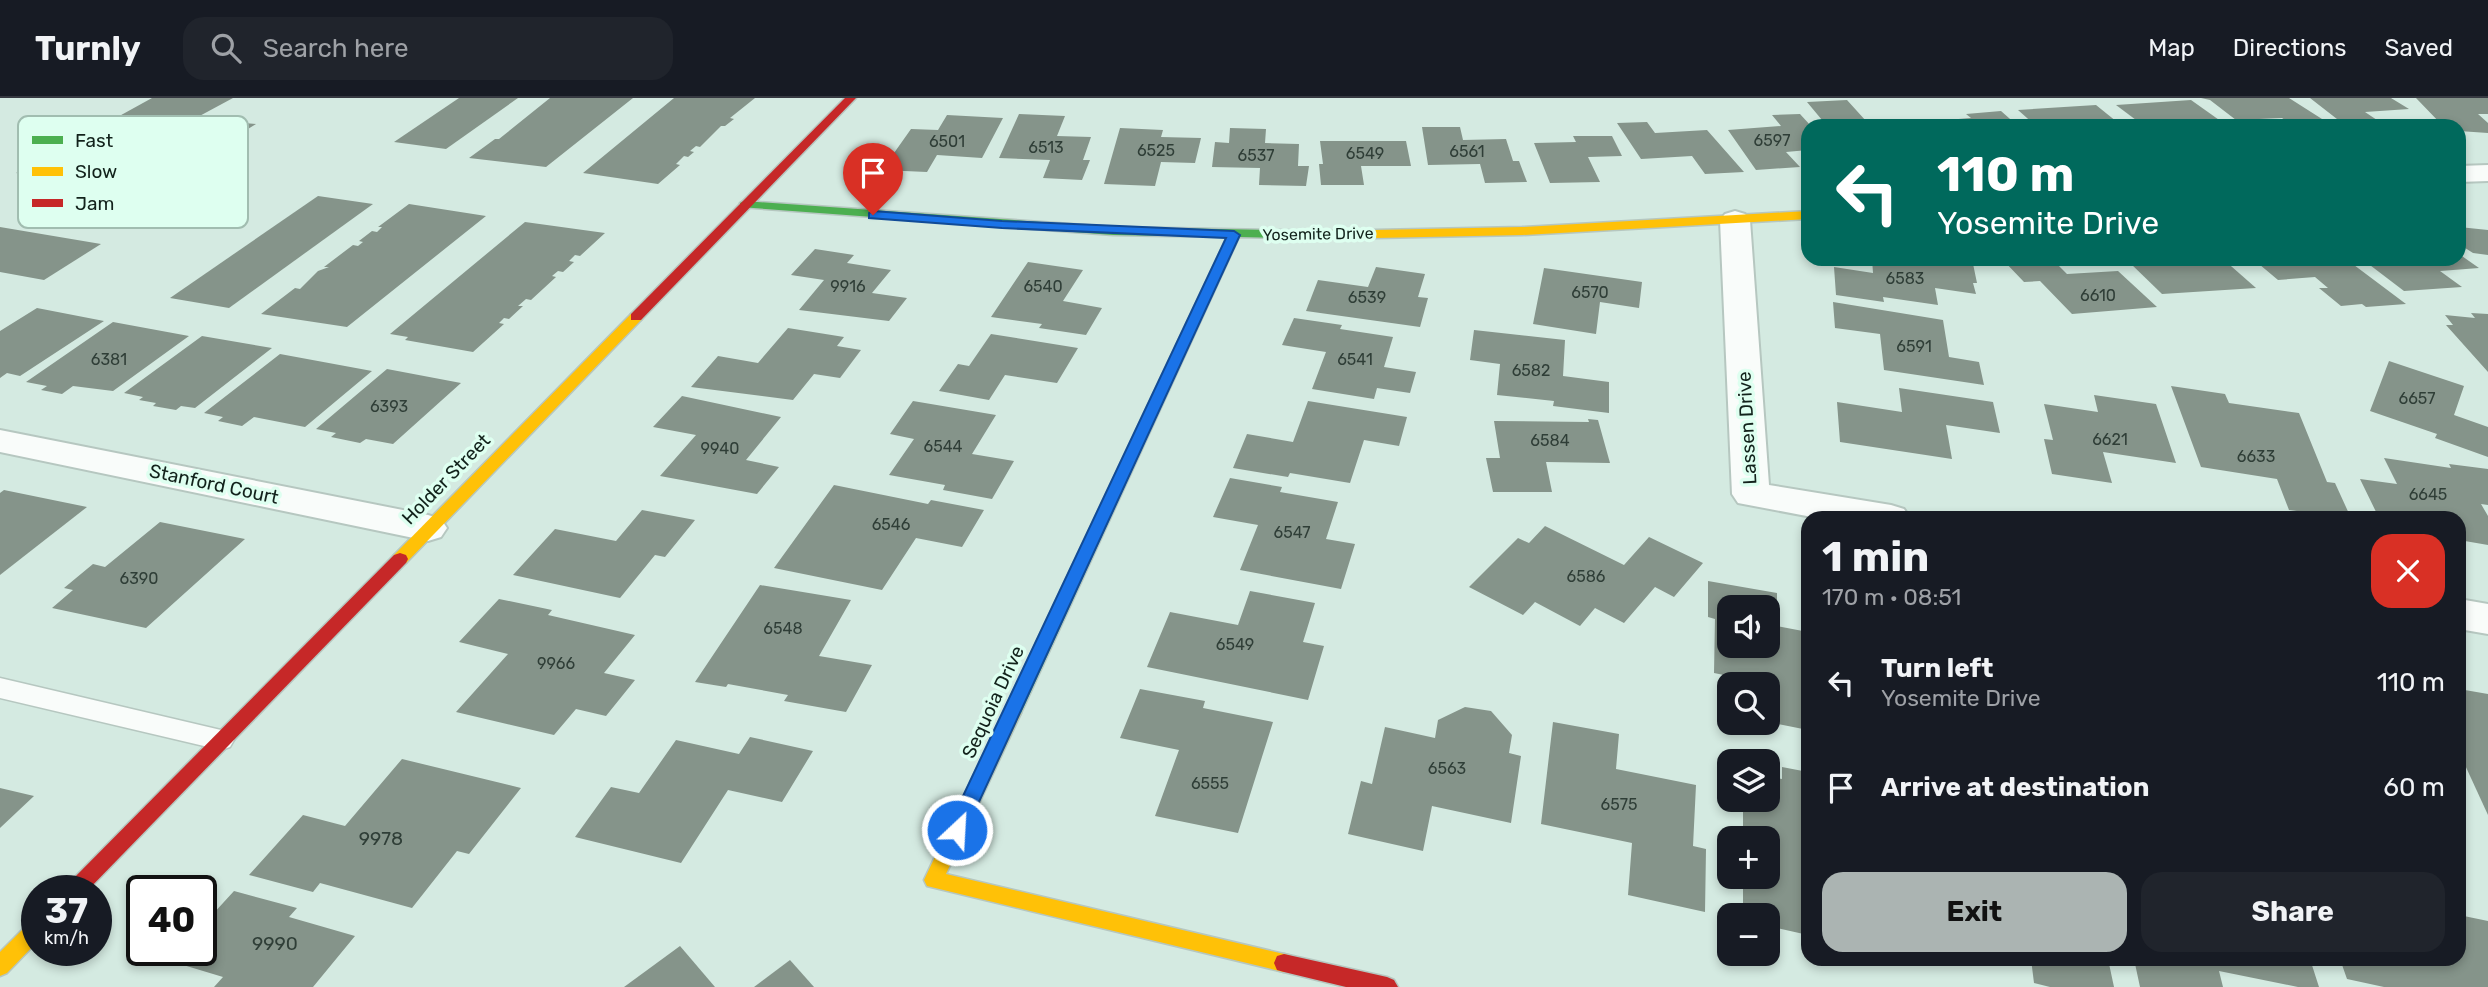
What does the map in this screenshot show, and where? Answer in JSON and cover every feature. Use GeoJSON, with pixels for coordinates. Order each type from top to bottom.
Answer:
{"type":"FeatureCollection","features":[{"type":"Feature","properties":{"kind":"street","name":"Holder Street"},"geometry":{"type":"LineString","coordinates":[[90,875],[850,98]]}},
{"type":"Feature","properties":{"kind":"street"},"geometry":{"type":"LineString","coordinates":[[2466,174],[2488,173]]}},
{"type":"Feature","properties":{"kind":"street","name":"Yosemite Drive"},"geometry":{"type":"LineString","coordinates":[[744,205],[1002,225],[1234,235],[1496,233],[1801,215]]}},
{"type":"Feature","properties":{"kind":"street","name":"Lassen Drive"},"geometry":{"type":"LineString","coordinates":[[1735,220],[1751,494],[1850,511]]}},
{"type":"Feature","properties":{"kind":"street","name":"Sequoia Drive"},"geometry":{"type":"LineString","coordinates":[[1234,235],[934,880],[1387,987]]}},
{"type":"Feature","properties":{"kind":"street","name":"Stanford Court"},"geometry":{"type":"LineString","coordinates":[[0,440],[428,528]]}},
{"type":"Feature","properties":{"kind":"street"},"geometry":{"type":"LineString","coordinates":[[2466,615],[2488,619]]}},
{"type":"Feature","properties":{"kind":"street"},"geometry":{"type":"LineString","coordinates":[[0,966],[21,944]]}},
{"type":"Feature","properties":{"kind":"lane"},"geometry":{"type":"LineString","coordinates":[[0,688],[221,740]]}},
{"type":"Feature","properties":{"kind":"building"},"geometry":{"type":"Polygon","coordinates":[[[152,98],[233,98],[200,116],[119,116],[152,98]]]}},
{"type":"Feature","properties":{"kind":"building"},"geometry":{"type":"Polygon","coordinates":[[[459,98],[518,98],[446,149],[394,142],[459,98]]]}},
{"type":"Feature","properties":{"kind":"building"},"geometry":{"type":"Polygon","coordinates":[[[550,98],[633,98],[546,167],[469,158],[495,139],[499,139],[550,98]]]}},
{"type":"Feature","properties":{"kind":"building"},"geometry":{"type":"Polygon","coordinates":[[[674,98],[755,98],[700,147],[696,146],[690,151],[694,152],[688,157],[684,156],[676,164],[680,165],[658,184],[583,173],[674,98]]]}},
{"type":"Feature","properties":{"kind":"building"},"geometry":{"type":"Polygon","coordinates":[[[2201,98],[2289,98],[2322,119],[2235,119],[2210,100],[2201,98]]]}},
{"type":"Feature","properties":{"kind":"building"},"geometry":{"type":"Polygon","coordinates":[[[2310,98],[2391,98],[2409,109],[2365,112],[2376,119],[2337,119],[2310,98]]]}},
{"type":"Feature","properties":{"kind":"building"},"geometry":{"type":"Polygon","coordinates":[[[2416,98],[2488,98],[2488,114],[2478,114],[2488,123],[2488,133],[2466,131],[2466,119],[2436,119],[2416,98]]]}},
{"type":"Feature","properties":{"kind":"building"},"geometry":{"type":"Polygon","coordinates":[[[1847,100],[1864,119],[1821,119],[1807,102],[1847,100]]]}},
{"type":"Feature","properties":{"kind":"building"},"geometry":{"type":"Polygon","coordinates":[[[2191,100],[2218,119],[2135,119],[2116,105],[2191,100]]]}},
{"type":"Feature","properties":{"kind":"building"},"geometry":{"type":"Polygon","coordinates":[[[2096,105],[2113,119],[2028,119],[2018,110],[2096,105]]]}},
{"type":"Feature","properties":{"kind":"building"},"geometry":{"type":"Polygon","coordinates":[[[2001,111],[2010,119],[1958,119],[1971,118],[1966,114],[2001,111]]]}},
{"type":"Feature","properties":{"kind":"building"},"geometry":{"type":"Polygon","coordinates":[[[1019,114],[1065,116],[1057,136],[1091,137],[1083,160],[1090,160],[1082,180],[1043,178],[1050,160],[999,158],[1019,114]]]}},
{"type":"Feature","properties":{"kind":"building"},"geometry":{"type":"Polygon","coordinates":[[[1800,114],[1805,119],[1801,119],[1801,151],[1786,152],[1800,167],[1756,170],[1728,130],[1781,126],[1772,115],[1800,114]]]}},
{"type":"Feature","properties":{"kind":"building"},"geometry":{"type":"Polygon","coordinates":[[[947,115],[1003,118],[982,158],[937,155],[927,172],[882,170],[911,129],[938,130],[947,115]]]}},
{"type":"Feature","properties":{"kind":"building"},"geometry":{"type":"Polygon","coordinates":[[[1647,122],[1655,133],[1707,130],[1744,172],[1705,174],[1692,156],[1641,159],[1617,123],[1647,122]]]}},
{"type":"Feature","properties":{"kind":"building"},"geometry":{"type":"Polygon","coordinates":[[[1422,127],[1460,127],[1463,140],[1506,139],[1513,161],[1519,161],[1527,182],[1485,183],[1480,164],[1428,165],[1422,127]]]}},
{"type":"Feature","properties":{"kind":"building"},"geometry":{"type":"Polygon","coordinates":[[[1120,128],[1163,130],[1161,137],[1201,138],[1195,163],[1161,162],[1155,186],[1104,184],[1120,128]]]}},
{"type":"Feature","properties":{"kind":"building"},"geometry":{"type":"Polygon","coordinates":[[[1230,128],[1266,129],[1265,143],[1299,144],[1298,166],[1309,166],[1306,186],[1259,185],[1260,168],[1212,167],[1215,142],[1229,143],[1230,128]]]}},
{"type":"Feature","properties":{"kind":"building"},"geometry":{"type":"Polygon","coordinates":[[[1573,136],[1612,136],[1622,156],[1588,157],[1600,182],[1550,183],[1534,143],[1576,142],[1573,136]]]}},
{"type":"Feature","properties":{"kind":"building"},"geometry":{"type":"Polygon","coordinates":[[[1320,141],[1406,141],[1411,166],[1361,166],[1364,185],[1321,185],[1319,164],[1323,164],[1320,141]]]}},
{"type":"Feature","properties":{"kind":"building"},"geometry":{"type":"Polygon","coordinates":[[[318,196],[373,204],[229,308],[170,298],[318,196]]]}},
{"type":"Feature","properties":{"kind":"building"},"geometry":{"type":"Polygon","coordinates":[[[409,204],[486,216],[347,327],[261,314],[295,288],[300,289],[318,271],[329,267],[324,267],[353,245],[358,246],[363,242],[359,241],[372,231],[377,232],[382,227],[378,227],[409,204]]]}},
{"type":"Feature","properties":{"kind":"building"},"geometry":{"type":"Polygon","coordinates":[[[525,222],[605,233],[580,256],[575,255],[569,261],[574,262],[563,272],[558,271],[552,276],[556,277],[531,300],[526,299],[518,306],[523,306],[509,319],[504,318],[499,323],[504,324],[473,352],[405,340],[408,337],[390,334],[525,222]]]}},
{"type":"Feature","properties":{"kind":"building"},"geometry":{"type":"Polygon","coordinates":[[[0,227],[101,244],[44,280],[0,272],[0,227]]]}},
{"type":"Feature","properties":{"kind":"building"},"geometry":{"type":"Polygon","coordinates":[[[2466,228],[2488,230],[2488,255],[2473,253],[2466,249],[2466,228]]]}},
{"type":"Feature","properties":{"kind":"building"},"geometry":{"type":"Polygon","coordinates":[[[815,249],[854,255],[847,263],[891,270],[872,293],[907,298],[889,321],[799,310],[824,280],[791,275],[815,249]]]}},
{"type":"Feature","properties":{"kind":"building"},"geometry":{"type":"Polygon","coordinates":[[[2466,259],[2479,268],[2440,271],[2462,287],[2404,291],[2371,266],[2466,266],[2466,259]]]}},
{"type":"Feature","properties":{"kind":"building"},"geometry":{"type":"Polygon","coordinates":[[[1028,262],[1083,270],[1063,301],[1102,308],[1086,335],[1039,328],[1042,324],[991,317],[1028,262]]]}},
{"type":"Feature","properties":{"kind":"building"},"geometry":{"type":"Polygon","coordinates":[[[1872,266],[1973,266],[1976,294],[1935,288],[1938,305],[1883,297],[1884,302],[1836,295],[1834,267],[1873,273],[1872,266]]]}},
{"type":"Feature","properties":{"kind":"building"},"geometry":{"type":"Polygon","coordinates":[[[2009,266],[2059,266],[2067,274],[2118,271],[2157,307],[2072,314],[2040,281],[2024,282],[2009,266]]]}},
{"type":"Feature","properties":{"kind":"building"},"geometry":{"type":"Polygon","coordinates":[[[2133,266],[2231,266],[2256,288],[2162,294],[2133,266]]]}},
{"type":"Feature","properties":{"kind":"building"},"geometry":{"type":"Polygon","coordinates":[[[2261,266],[2355,266],[2406,304],[2341,306],[2319,288],[2328,288],[2315,277],[2278,280],[2261,266]]]}},
{"type":"Feature","properties":{"kind":"building"},"geometry":{"type":"Polygon","coordinates":[[[1376,267],[1425,274],[1418,297],[1428,298],[1420,327],[1306,311],[1318,280],[1368,287],[1376,267]]]}},
{"type":"Feature","properties":{"kind":"building"},"geometry":{"type":"Polygon","coordinates":[[[1544,268],[1642,282],[1639,308],[1600,302],[1596,334],[1533,324],[1544,268]]]}},
{"type":"Feature","properties":{"kind":"building"},"geometry":{"type":"Polygon","coordinates":[[[1833,302],[1943,320],[1949,357],[1979,362],[1984,385],[1884,370],[1880,334],[1835,328],[1833,302]]]}},
{"type":"Feature","properties":{"kind":"building"},"geometry":{"type":"Polygon","coordinates":[[[37,308],[104,321],[20,376],[7,373],[0,378],[0,331],[37,308]]]}},
{"type":"Feature","properties":{"kind":"building"},"geometry":{"type":"Polygon","coordinates":[[[2471,313],[2488,314],[2488,372],[2446,325],[2453,325],[2445,315],[2475,318],[2471,313]]]}},
{"type":"Feature","properties":{"kind":"building"},"geometry":{"type":"Polygon","coordinates":[[[1294,318],[1342,325],[1340,329],[1393,337],[1384,367],[1416,372],[1410,393],[1377,388],[1374,399],[1312,389],[1326,352],[1282,345],[1294,318]]]}},
{"type":"Feature","properties":{"kind":"building"},"geometry":{"type":"Polygon","coordinates":[[[113,322],[189,336],[113,391],[73,386],[62,394],[41,390],[47,386],[26,382],[113,322]]]}},
{"type":"Feature","properties":{"kind":"building"},"geometry":{"type":"Polygon","coordinates":[[[788,328],[844,337],[837,346],[861,350],[840,378],[814,374],[793,400],[691,387],[718,356],[758,363],[788,328]]]}},
{"type":"Feature","properties":{"kind":"building"},"geometry":{"type":"Polygon","coordinates":[[[1474,330],[1565,340],[1563,376],[1609,382],[1609,413],[1553,406],[1554,401],[1497,395],[1500,364],[1470,360],[1474,330]]]}},
{"type":"Feature","properties":{"kind":"building"},"geometry":{"type":"Polygon","coordinates":[[[991,334],[1078,348],[1057,383],[1005,375],[989,400],[939,391],[958,364],[969,366],[991,334]]]}},
{"type":"Feature","properties":{"kind":"building"},"geometry":{"type":"Polygon","coordinates":[[[202,336],[272,348],[195,408],[181,406],[176,410],[153,406],[156,403],[139,400],[143,397],[124,393],[202,336]]]}},
{"type":"Feature","properties":{"kind":"building"},"geometry":{"type":"Polygon","coordinates":[[[280,354],[372,371],[305,427],[254,417],[242,426],[218,421],[223,417],[204,413],[280,354]]]}},
{"type":"Feature","properties":{"kind":"building"},"geometry":{"type":"Polygon","coordinates":[[[2389,361],[2464,386],[2454,415],[2488,427],[2488,457],[2435,438],[2437,434],[2370,411],[2389,361]]]}},
{"type":"Feature","properties":{"kind":"building"},"geometry":{"type":"Polygon","coordinates":[[[387,369],[461,383],[393,444],[366,439],[360,443],[331,437],[336,433],[316,429],[387,369]]]}},
{"type":"Feature","properties":{"kind":"building"},"geometry":{"type":"Polygon","coordinates":[[[2171,386],[2225,394],[2229,403],[2299,413],[2327,482],[2335,483],[2348,511],[2289,510],[2277,479],[2201,467],[2171,386]]]}},
{"type":"Feature","properties":{"kind":"building"},"geometry":{"type":"Polygon","coordinates":[[[1899,388],[1993,402],[2000,433],[1946,425],[1952,459],[1840,442],[1837,402],[1902,412],[1899,388]]]}},
{"type":"Feature","properties":{"kind":"building"},"geometry":{"type":"Polygon","coordinates":[[[2094,395],[2156,404],[2176,463],[2103,452],[2112,483],[2052,474],[2044,439],[2053,440],[2044,404],[2098,412],[2094,395]]]}},
{"type":"Feature","properties":{"kind":"building"},"geometry":{"type":"Polygon","coordinates":[[[682,396],[781,417],[746,460],[779,467],[757,494],[660,476],[696,435],[653,427],[682,396]]]}},
{"type":"Feature","properties":{"kind":"building"},"geometry":{"type":"Polygon","coordinates":[[[913,401],[996,415],[972,454],[1014,461],[992,499],[943,490],[945,485],[889,475],[914,439],[890,434],[913,401]]]}},
{"type":"Feature","properties":{"kind":"building"},"geometry":{"type":"Polygon","coordinates":[[[1308,401],[1407,417],[1399,446],[1364,440],[1350,483],[1290,473],[1288,477],[1233,468],[1247,434],[1293,442],[1308,401]]]}},
{"type":"Feature","properties":{"kind":"building"},"geometry":{"type":"Polygon","coordinates":[[[1588,419],[1598,420],[1610,463],[1546,462],[1552,492],[1493,492],[1486,458],[1500,458],[1494,421],[1589,422],[1588,419]]]}},
{"type":"Feature","properties":{"kind":"building"},"geometry":{"type":"Polygon","coordinates":[[[2384,458],[2451,468],[2449,464],[2488,469],[2488,505],[2481,504],[2488,516],[2488,545],[2466,541],[2466,511],[2376,511],[2360,479],[2397,484],[2384,458]]]}},
{"type":"Feature","properties":{"kind":"building"},"geometry":{"type":"Polygon","coordinates":[[[1230,478],[1282,487],[1280,492],[1338,502],[1326,539],[1355,544],[1341,589],[1240,570],[1258,525],[1213,517],[1230,478]]]}},
{"type":"Feature","properties":{"kind":"building"},"geometry":{"type":"Polygon","coordinates":[[[834,485],[928,504],[931,500],[984,510],[962,547],[916,538],[882,590],[774,568],[834,485]]]}},
{"type":"Feature","properties":{"kind":"building"},"geometry":{"type":"Polygon","coordinates":[[[4,490],[87,507],[0,575],[0,493],[4,490]]]}},
{"type":"Feature","properties":{"kind":"building"},"geometry":{"type":"Polygon","coordinates":[[[642,510],[695,520],[665,557],[655,555],[620,598],[513,575],[555,529],[616,541],[642,510]]]}},
{"type":"Feature","properties":{"kind":"building"},"geometry":{"type":"Polygon","coordinates":[[[160,522],[245,539],[146,628],[52,608],[73,590],[64,588],[93,564],[105,567],[160,522]]]}},
{"type":"Feature","properties":{"kind":"building"},"geometry":{"type":"Polygon","coordinates":[[[1545,526],[1624,565],[1649,537],[1703,563],[1674,597],[1655,587],[1624,623],[1595,608],[1580,626],[1535,602],[1523,615],[1469,587],[1518,538],[1529,543],[1545,526]]]}},
{"type":"Feature","properties":{"kind":"building"},"geometry":{"type":"Polygon","coordinates":[[[1708,581],[1777,593],[1717,595],[1717,658],[1780,658],[1780,627],[1801,631],[1801,729],[1780,724],[1780,672],[1714,673],[1715,619],[1708,617],[1708,581]]]}},
{"type":"Feature","properties":{"kind":"building"},"geometry":{"type":"Polygon","coordinates":[[[760,585],[851,600],[819,656],[872,665],[846,712],[784,701],[788,695],[728,684],[726,687],[695,682],[760,585]]]}},
{"type":"Feature","properties":{"kind":"building"},"geometry":{"type":"Polygon","coordinates":[[[1250,591],[1315,603],[1303,642],[1324,646],[1308,700],[1147,667],[1170,612],[1238,625],[1250,591]]]}},
{"type":"Feature","properties":{"kind":"building"},"geometry":{"type":"Polygon","coordinates":[[[499,599],[552,610],[548,615],[635,635],[604,673],[635,680],[606,716],[576,709],[554,735],[456,712],[508,654],[459,642],[499,599]]]}},
{"type":"Feature","properties":{"kind":"building"},"geometry":{"type":"Polygon","coordinates":[[[1140,689],[1205,701],[1203,708],[1273,722],[1238,833],[1155,816],[1179,750],[1120,738],[1140,689]]]}},
{"type":"Feature","properties":{"kind":"building"},"geometry":{"type":"Polygon","coordinates":[[[2466,690],[2488,694],[2488,815],[2466,767],[2466,690]]]}},
{"type":"Feature","properties":{"kind":"building"},"geometry":{"type":"Polygon","coordinates":[[[1465,707],[1491,711],[1512,735],[1509,753],[1521,756],[1511,823],[1432,806],[1423,851],[1348,834],[1361,781],[1372,784],[1385,727],[1435,738],[1438,720],[1465,707]]]}},
{"type":"Feature","properties":{"kind":"building"},"geometry":{"type":"Polygon","coordinates":[[[1553,722],[1619,734],[1616,769],[1696,785],[1693,846],[1706,849],[1705,912],[1628,895],[1632,843],[1541,824],[1553,722]]]}},
{"type":"Feature","properties":{"kind":"building"},"geometry":{"type":"Polygon","coordinates":[[[750,737],[813,751],[782,802],[728,790],[681,863],[575,837],[611,787],[639,793],[676,740],[739,754],[750,737]]]}},
{"type":"Feature","properties":{"kind":"building"},"geometry":{"type":"Polygon","coordinates":[[[402,759],[521,788],[469,854],[457,851],[412,908],[320,883],[313,892],[249,875],[303,815],[345,826],[402,759]]]}},
{"type":"Feature","properties":{"kind":"building"},"geometry":{"type":"Polygon","coordinates":[[[1782,767],[1801,771],[1801,933],[1780,929],[1780,903],[1743,903],[1743,889],[1780,889],[1780,826],[1743,826],[1743,812],[1780,812],[1782,767]]]}},
{"type":"Feature","properties":{"kind":"building"},"geometry":{"type":"Polygon","coordinates":[[[0,788],[34,796],[0,828],[0,788]]]}},
{"type":"Feature","properties":{"kind":"building"},"geometry":{"type":"Polygon","coordinates":[[[234,891],[297,908],[289,917],[355,936],[313,987],[214,987],[223,977],[187,966],[217,966],[217,910],[234,891]]]}},
{"type":"Feature","properties":{"kind":"building"},"geometry":{"type":"Polygon","coordinates":[[[2466,916],[2488,921],[2488,987],[2384,987],[2347,979],[2342,966],[2466,966],[2466,916]]]}},
{"type":"Feature","properties":{"kind":"building"},"geometry":{"type":"Polygon","coordinates":[[[680,946],[715,987],[624,987],[680,946]]]}},
{"type":"Feature","properties":{"kind":"building"},"geometry":{"type":"Polygon","coordinates":[[[790,960],[814,987],[754,987],[790,960]]]}},
{"type":"Feature","properties":{"kind":"building"},"geometry":{"type":"Polygon","coordinates":[[[2032,966],[2110,966],[2114,987],[2050,987],[2034,983],[2032,966]]]}},
{"type":"Feature","properties":{"kind":"building"},"geometry":{"type":"Polygon","coordinates":[[[2136,966],[2312,966],[2319,987],[2298,987],[2219,971],[2223,987],[2140,987],[2136,966]]]}},
{"type":"Feature","properties":{"kind":"traffic: fast"},"geometry":{"type":"LineString","coordinates":[[744,205],[1113,231],[1326,235]]}},
{"type":"Feature","properties":{"kind":"traffic: fast"},"geometry":{"type":"LineString","coordinates":[[1012,713],[1234,235]]}},
{"type":"Feature","properties":{"kind":"traffic: slow"},"geometry":{"type":"LineString","coordinates":[[1326,235],[1522,231],[1801,215]]}},
{"type":"Feature","properties":{"kind":"traffic: slow"},"geometry":{"type":"LineString","coordinates":[[400,559],[636,317]]}},
{"type":"Feature","properties":{"kind":"traffic: slow"},"geometry":{"type":"LineString","coordinates":[[1012,713],[934,880],[1284,963]]}},
{"type":"Feature","properties":{"kind":"traffic: slow"},"geometry":{"type":"LineString","coordinates":[[0,966],[21,944]]}},
{"type":"Feature","properties":{"kind":"traffic: jam"},"geometry":{"type":"LineString","coordinates":[[636,317],[851,98]]}},
{"type":"Feature","properties":{"kind":"traffic: jam"},"geometry":{"type":"LineString","coordinates":[[90,875],[400,559]]}},
{"type":"Feature","properties":{"kind":"traffic: jam"},"geometry":{"type":"LineString","coordinates":[[1284,963],[1387,987]]}},
{"type":"Feature","properties":{"kind":"route"},"geometry":{"type":"LineString","coordinates":[[873,215],[1002,225],[1234,235],[957,830]]}}]}
